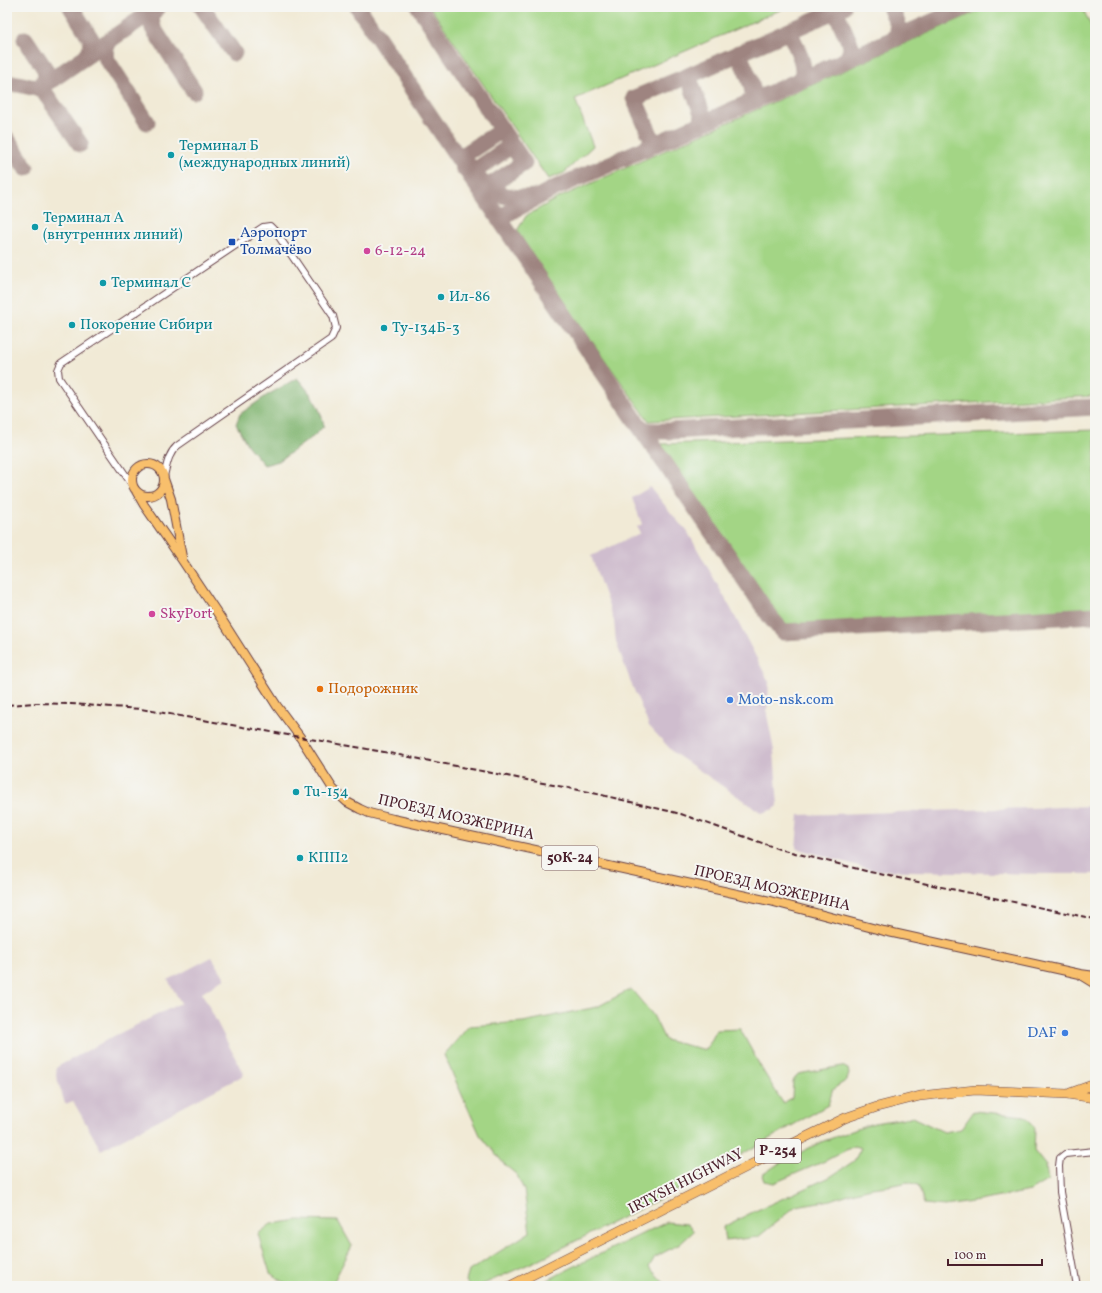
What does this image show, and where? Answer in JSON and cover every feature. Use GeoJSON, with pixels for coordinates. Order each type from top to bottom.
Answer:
{"type":"FeatureCollection","features":[{"type":"Feature","properties":{"kind":"highway"},"geometry":{"type":"LineString","coordinates":[[1067,1094],[1095,1084]]}},
{"type":"Feature","properties":{"kind":"highway","name":"IRTYSH HIGHWAY"},"geometry":{"type":"LineString","coordinates":[[510,1286],[806,1137],[845,1118],[877,1107],[920,1096],[975,1090],[1067,1094],[1095,1098]]}},
{"type":"Feature","properties":{"kind":"main road"},"geometry":{"type":"LineString","coordinates":[[143,465],[153,465],[161,471],[164,476],[163,487],[156,494],[145,496],[134,489],[132,481],[134,471],[143,465]]}},
{"type":"Feature","properties":{"kind":"main road","name":"ПРОЕЗД МОЗЖЕРИНА"},"geometry":{"type":"LineString","coordinates":[[164,476],[171,498],[182,560]]}},
{"type":"Feature","properties":{"kind":"main road","name":"ПРОЕЗД МОЗЖЕРИНА"},"geometry":{"type":"LineString","coordinates":[[134,489],[277,706],[300,737],[333,789],[348,802],[369,813],[770,901],[884,931],[1095,976]]}},
{"type":"Feature","properties":{"kind":"main road","name":"ПРОЕЗД МОЗЖЕРИНА"},"geometry":{"type":"LineString","coordinates":[[1080,974],[1095,984]]}},
{"type":"Feature","properties":{"kind":"street"},"geometry":{"type":"LineString","coordinates":[[134,489],[59,378],[58,370],[62,363],[122,322],[263,227],[270,226],[275,230],[333,316],[336,328],[330,339],[172,451],[164,476]]}},
{"type":"Feature","properties":{"kind":"street"},"geometry":{"type":"LineString","coordinates":[[1076,1286],[1060,1192],[1060,1158],[1065,1154],[1095,1152]]}},
{"type":"Feature","properties":{"kind":"shaded area"},"geometry":{"type":"Polygon","coordinates":[[[650,487],[680,524],[686,529],[730,607],[769,682],[767,715],[774,751],[778,806],[774,809],[762,813],[674,753],[649,726],[630,680],[616,642],[614,621],[591,556],[640,533],[637,527],[642,524],[632,498],[650,487]]]}},
{"type":"Feature","properties":{"kind":"shaded area"},"geometry":{"type":"Polygon","coordinates":[[[1095,806],[1095,874],[873,870],[796,848],[799,815],[1095,806]]]}},
{"type":"Feature","properties":{"kind":"shaded area"},"geometry":{"type":"Polygon","coordinates":[[[212,957],[225,978],[202,993],[244,1075],[101,1150],[73,1101],[65,1104],[56,1075],[57,1067],[114,1036],[181,1003],[168,980],[212,957]]]}},
{"type":"Feature","properties":{"kind":"green space"},"geometry":{"type":"Polygon","coordinates":[[[430,7],[787,7],[575,99],[593,146],[564,173],[548,179],[430,7]]]}},
{"type":"Feature","properties":{"kind":"green space"},"geometry":{"type":"Polygon","coordinates":[[[987,7],[1082,7],[1095,34],[1095,396],[649,421],[521,242],[518,229],[526,216],[556,199],[987,7]]]}},
{"type":"Feature","properties":{"kind":"green space"},"geometry":{"type":"Polygon","coordinates":[[[297,378],[318,406],[324,426],[314,436],[279,461],[264,465],[248,446],[236,424],[240,414],[266,396],[297,378]]]}},
{"type":"Feature","properties":{"kind":"green space"},"geometry":{"type":"Polygon","coordinates":[[[1095,430],[1095,609],[782,626],[661,444],[1095,430]]]}},
{"type":"Feature","properties":{"kind":"green space"},"geometry":{"type":"Polygon","coordinates":[[[631,989],[653,1015],[665,1040],[706,1050],[717,1030],[740,1029],[763,1071],[783,1103],[792,1098],[793,1081],[798,1074],[842,1066],[848,1069],[849,1074],[847,1080],[833,1089],[828,1105],[697,1180],[538,1260],[479,1286],[469,1286],[466,1281],[469,1271],[530,1232],[524,1190],[517,1175],[505,1165],[480,1135],[444,1055],[469,1026],[523,1022],[597,1007],[631,989]]]}},
{"type":"Feature","properties":{"kind":"green space"},"geometry":{"type":"Polygon","coordinates":[[[974,1111],[1025,1116],[1035,1128],[1034,1151],[1046,1166],[1048,1180],[1030,1191],[945,1206],[924,1204],[918,1185],[908,1182],[872,1188],[831,1200],[796,1206],[758,1237],[725,1241],[723,1227],[830,1177],[854,1161],[861,1148],[854,1146],[825,1161],[774,1183],[764,1181],[762,1175],[778,1164],[821,1142],[874,1123],[912,1117],[944,1132],[961,1129],[974,1111]]]}},
{"type":"Feature","properties":{"kind":"green space"},"geometry":{"type":"Polygon","coordinates":[[[299,1220],[338,1221],[352,1246],[333,1283],[329,1286],[290,1286],[270,1273],[258,1234],[271,1224],[299,1220]]]}},
{"type":"Feature","properties":{"kind":"green space"},"geometry":{"type":"Polygon","coordinates":[[[667,1222],[687,1224],[694,1231],[680,1244],[655,1257],[649,1267],[668,1286],[536,1286],[575,1266],[667,1222]]]}},
{"type":"Feature","properties":{"kind":"taxiway"},"geometry":{"type":"LineString","coordinates":[[71,7],[91,39],[92,47],[87,55]]}},
{"type":"Feature","properties":{"kind":"taxiway"},"geometry":{"type":"LineString","coordinates":[[7,84],[18,84],[36,88],[47,83],[158,7]]}},
{"type":"Feature","properties":{"kind":"taxiway"},"geometry":{"type":"LineString","coordinates":[[202,7],[234,53]]}},
{"type":"Feature","properties":{"kind":"taxiway"},"geometry":{"type":"LineString","coordinates":[[358,7],[640,427],[648,431],[670,431],[1095,407]]}},
{"type":"Feature","properties":{"kind":"taxiway"},"geometry":{"type":"LineString","coordinates":[[419,7],[524,163],[492,184],[489,203]]}},
{"type":"Feature","properties":{"kind":"taxiway"},"geometry":{"type":"LineString","coordinates":[[648,147],[651,144],[651,137],[634,98],[688,76],[843,7]]}},
{"type":"Feature","properties":{"kind":"taxiway"},"geometry":{"type":"LineString","coordinates":[[890,7],[898,26],[895,38]]}},
{"type":"Feature","properties":{"kind":"taxiway"},"geometry":{"type":"LineString","coordinates":[[499,218],[553,189],[966,7]]}},
{"type":"Feature","properties":{"kind":"taxiway"},"geometry":{"type":"LineString","coordinates":[[835,10],[851,46],[847,60]]}},
{"type":"Feature","properties":{"kind":"taxiway"},"geometry":{"type":"LineString","coordinates":[[148,11],[154,11],[151,19],[153,28],[194,91]]}},
{"type":"Feature","properties":{"kind":"taxiway"},"geometry":{"type":"LineString","coordinates":[[789,31],[802,62],[803,74],[801,80]]}},
{"type":"Feature","properties":{"kind":"taxiway"},"geometry":{"type":"LineString","coordinates":[[25,39],[45,69],[46,75],[43,85]]}},
{"type":"Feature","properties":{"kind":"taxiway"},"geometry":{"type":"LineString","coordinates":[[108,41],[105,49],[107,60],[147,122]]}},
{"type":"Feature","properties":{"kind":"taxiway"},"geometry":{"type":"LineString","coordinates":[[738,53],[753,91],[751,102]]}},
{"type":"Feature","properties":{"kind":"taxiway"},"geometry":{"type":"LineString","coordinates":[[688,76],[703,116],[702,124]]}},
{"type":"Feature","properties":{"kind":"taxiway"},"geometry":{"type":"LineString","coordinates":[[36,88],[43,91],[47,96],[80,144]]}},
{"type":"Feature","properties":{"kind":"taxiway"},"geometry":{"type":"LineString","coordinates":[[471,167],[463,167],[467,153],[502,130]]}},
{"type":"Feature","properties":{"kind":"taxiway"},"geometry":{"type":"LineString","coordinates":[[7,139],[26,168]]}},
{"type":"Feature","properties":{"kind":"taxiway"},"geometry":{"type":"LineString","coordinates":[[482,182],[473,181],[479,168],[512,145]]}},
{"type":"Feature","properties":{"kind":"taxiway"},"geometry":{"type":"LineString","coordinates":[[481,187],[507,196],[521,198],[535,197]]}},
{"type":"Feature","properties":{"kind":"taxiway"},"geometry":{"type":"LineString","coordinates":[[640,427],[771,618],[783,632],[1095,615]]}},
{"type":"Feature","properties":{"kind":"railway"},"geometry":{"type":"LineString","coordinates":[[7,705],[36,703],[71,704],[141,709],[384,752],[589,792],[681,814],[779,849],[870,872],[1095,919]]}},
{"type":"Feature","properties":{"kind":"place","name":"Терминал Б (международных линий)"},"geometry":{"type":"Point","coordinates":[171,155]}},
{"type":"Feature","properties":{"kind":"place","name":"Терминал А (внутренних линий)"},"geometry":{"type":"Point","coordinates":[35,227]}},
{"type":"Feature","properties":{"kind":"place","name":"Аэропорт Толмачёво"},"geometry":{"type":"Point","coordinates":[232,242]}},
{"type":"Feature","properties":{"kind":"place","name":"6-12-24"},"geometry":{"type":"Point","coordinates":[367,251]}},
{"type":"Feature","properties":{"kind":"place","name":"Терминал С"},"geometry":{"type":"Point","coordinates":[103,283]}},
{"type":"Feature","properties":{"kind":"place","name":"Ил-86"},"geometry":{"type":"Point","coordinates":[441,297]}},
{"type":"Feature","properties":{"kind":"place","name":"Покорение Сибири"},"geometry":{"type":"Point","coordinates":[72,325]}},
{"type":"Feature","properties":{"kind":"place","name":"Ту-134Б-3"},"geometry":{"type":"Point","coordinates":[384,328]}},
{"type":"Feature","properties":{"kind":"place","name":"SkyPort"},"geometry":{"type":"Point","coordinates":[152,614]}},
{"type":"Feature","properties":{"kind":"place","name":"Подорожник"},"geometry":{"type":"Point","coordinates":[320,689]}},
{"type":"Feature","properties":{"kind":"place","name":"Moto-nsk.com"},"geometry":{"type":"Point","coordinates":[730,700]}},
{"type":"Feature","properties":{"kind":"place","name":"Tu-154"},"geometry":{"type":"Point","coordinates":[296,792]}},
{"type":"Feature","properties":{"kind":"place","name":"КПП2"},"geometry":{"type":"Point","coordinates":[300,858]}},
{"type":"Feature","properties":{"kind":"place","name":"DAF"},"geometry":{"type":"Point","coordinates":[1065,1033]}}]}
